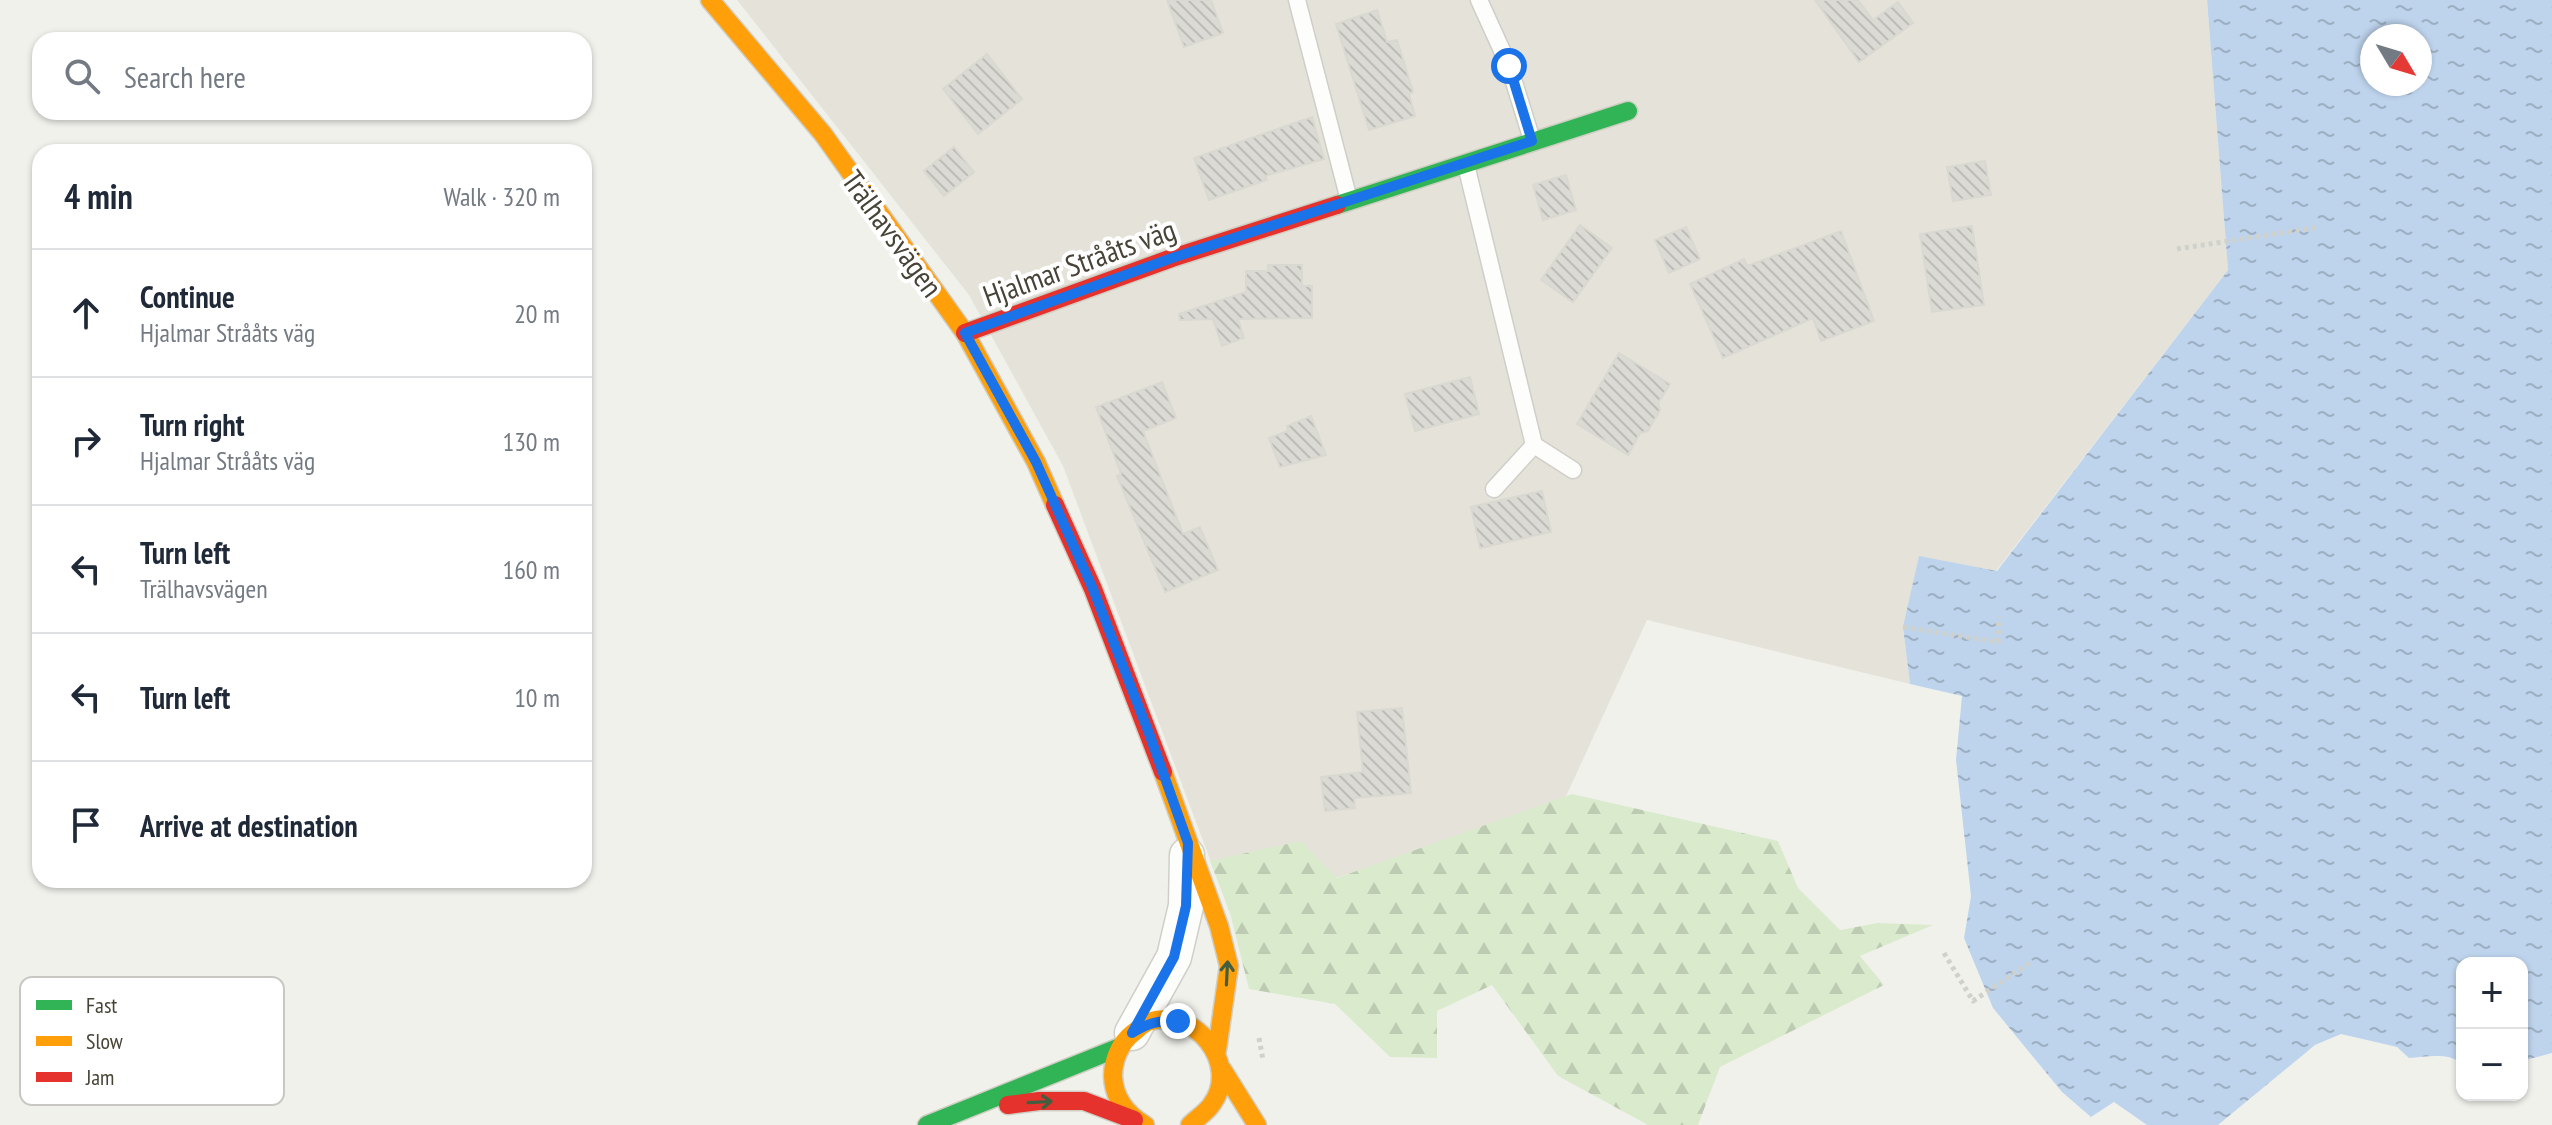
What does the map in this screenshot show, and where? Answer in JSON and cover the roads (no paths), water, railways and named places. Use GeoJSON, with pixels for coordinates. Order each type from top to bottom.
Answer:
{"type":"FeatureCollection","features":[{"type":"Feature","properties":{"kind":"street","name":"Trälhavsvägen"},"geometry":{"type":"LineString","coordinates":[[710,0],[823,134],[965,333],[1036,462],[1093,589],[1219,926],[1229,966],[1219,1060],[1221,1088],[1205,1115],[1190,1125]]}},
{"type":"Feature","properties":{"kind":"street","name":"Hjalmar Strååts väg"},"geometry":{"type":"LineString","coordinates":[[965,333],[1172,258],[1628,111]]}},
{"type":"Feature","properties":{"kind":"street","name":"Trälhavsvägen"},"geometry":{"type":"LineString","coordinates":[[1126,1040],[1174,957],[1186,906],[1188,843]]}},
{"type":"Feature","properties":{"kind":"street"},"geometry":{"type":"LineString","coordinates":[[927,1125],[1126,1040],[1149,1023],[1159,1020],[1178,1021],[1196,1028],[1210,1040],[1257,1125]]}},
{"type":"Feature","properties":{"kind":"street"},"geometry":{"type":"LineString","coordinates":[[1126,1040],[1113,1065],[1114,1089],[1121,1106],[1140,1122]]}},
{"type":"Feature","properties":{"kind":"street"},"geometry":{"type":"LineString","coordinates":[[962,1111],[1039,1101],[1084,1101],[1140,1122]]}},
{"type":"Feature","properties":{"kind":"lane"},"geometry":{"type":"LineString","coordinates":[[1297,0],[1349,202]]}},
{"type":"Feature","properties":{"kind":"lane"},"geometry":{"type":"LineString","coordinates":[[1479,0],[1509,66],[1532,141]]}},
{"type":"Feature","properties":{"kind":"lane"},"geometry":{"type":"LineString","coordinates":[[1466,164],[1534,445],[1573,470]]}},
{"type":"Feature","properties":{"kind":"lane"},"geometry":{"type":"LineString","coordinates":[[1494,489],[1534,445]]}},
{"type":"Feature","properties":{"kind":"water"},"geometry":{"type":"Polygon","coordinates":[[[2207,0],[2552,0],[2552,1053],[2528,1059],[2528,957],[2456,957],[2456,1060],[2430,1056],[2409,1058],[2397,1047],[2341,1034],[2315,1045],[2218,1125],[2147,1125],[2114,1102],[2091,1117],[2062,1092],[1993,1008],[1964,938],[1971,896],[1956,760],[1962,696],[1910,684],[1903,627],[1919,556],[1997,571],[2228,270],[2207,0]]]}}]}
